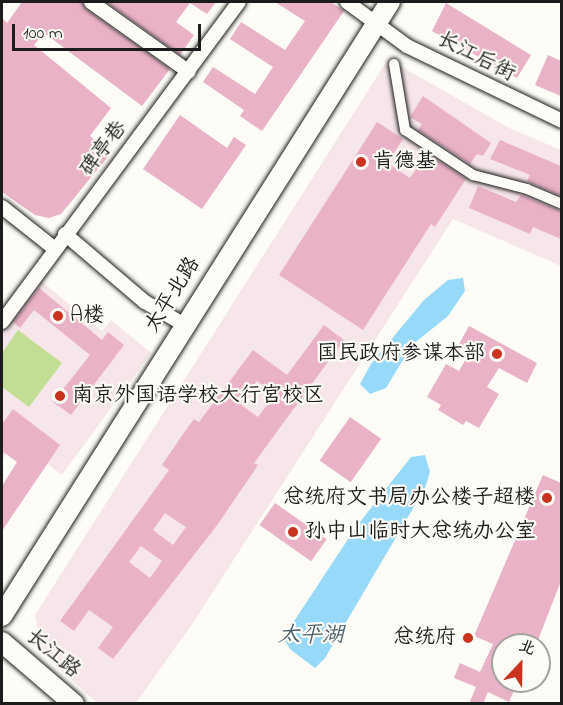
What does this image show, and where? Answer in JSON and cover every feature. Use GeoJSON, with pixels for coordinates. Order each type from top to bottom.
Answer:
{"type":"FeatureCollection","features":[{"type":"Feature","properties":{"kind":"main road","name":"太平北路"},"geometry":{"type":"LineString","coordinates":[[2,616],[183,324],[390,2]]}},
{"type":"Feature","properties":{"kind":"main road","name":"长江路"},"geometry":{"type":"LineString","coordinates":[[2,642],[74,704]]}},
{"type":"Feature","properties":{"kind":"street"},"geometry":{"type":"LineString","coordinates":[[91,2],[189,72]]}},
{"type":"Feature","properties":{"kind":"street","name":"碑亭巷"},"geometry":{"type":"LineString","coordinates":[[2,322],[239,2]]}},
{"type":"Feature","properties":{"kind":"street","name":"长江后街"},"geometry":{"type":"LineString","coordinates":[[347,2],[407,46],[561,121]]}},
{"type":"Feature","properties":{"kind":"street"},"geometry":{"type":"LineString","coordinates":[[394,64],[405,130],[473,175],[527,189],[561,204]]}},
{"type":"Feature","properties":{"kind":"street"},"geometry":{"type":"LineString","coordinates":[[2,207],[55,249]]}},
{"type":"Feature","properties":{"kind":"street"},"geometry":{"type":"LineString","coordinates":[[65,234],[145,302],[183,324]]}},
{"type":"Feature","properties":{"kind":"shaded area"},"geometry":{"type":"Polygon","coordinates":[[[388,59],[509,128],[561,150],[561,266],[453,219],[191,626],[136,703],[97,703],[42,653],[35,615],[388,59]]]}},
{"type":"Feature","properties":{"kind":"shaded area","name":"南京外国语学校大行宫校区"},"geometry":{"type":"Polygon","coordinates":[[[35,276],[102,331],[111,320],[151,353],[62,475],[17,440],[2,460],[2,321],[35,276]]]}},
{"type":"Feature","properties":{"kind":"green space"},"geometry":{"type":"Polygon","coordinates":[[[18,330],[62,363],[29,407],[2,387],[2,353],[18,330]]]}},
{"type":"Feature","properties":{"kind":"water"},"geometry":{"type":"Polygon","coordinates":[[[463,278],[465,291],[448,316],[412,345],[386,388],[370,394],[360,384],[371,364],[424,300],[448,280],[463,278]]]}},
{"type":"Feature","properties":{"kind":"water","name":"太平湖"},"geometry":{"type":"Polygon","coordinates":[[[425,455],[430,472],[425,488],[325,658],[315,668],[291,650],[283,638],[356,527],[411,457],[425,455]]]}},
{"type":"Feature","properties":{"kind":"building"},"geometry":{"type":"Polygon","coordinates":[[[22,2],[82,2],[86,9],[170,69],[142,106],[44,33],[34,45],[111,108],[90,136],[111,153],[61,214],[49,218],[35,215],[2,192],[2,18],[7,23],[22,2]]]}},
{"type":"Feature","properties":{"kind":"building"},"geometry":{"type":"Polygon","coordinates":[[[106,2],[216,2],[207,14],[190,3],[176,22],[194,35],[180,55],[106,2]]]}},
{"type":"Feature","properties":{"kind":"building"},"geometry":{"type":"Polygon","coordinates":[[[275,2],[331,2],[344,11],[262,131],[240,116],[244,110],[203,82],[213,67],[255,94],[273,67],[230,39],[241,22],[285,50],[305,21],[275,2]]]}},
{"type":"Feature","properties":{"kind":"building"},"geometry":{"type":"Polygon","coordinates":[[[446,3],[531,55],[517,78],[432,31],[446,3]]]}},
{"type":"Feature","properties":{"kind":"building"},"geometry":{"type":"Polygon","coordinates":[[[548,55],[561,61],[561,96],[535,85],[548,55]]]}},
{"type":"Feature","properties":{"kind":"building"},"geometry":{"type":"Polygon","coordinates":[[[423,96],[491,143],[483,156],[477,154],[470,164],[418,130],[422,124],[410,117],[423,96]]]}},
{"type":"Feature","properties":{"kind":"building"},"geometry":{"type":"Polygon","coordinates":[[[180,115],[227,148],[234,137],[246,145],[202,209],[143,169],[180,115]]]}},
{"type":"Feature","properties":{"kind":"building"},"geometry":{"type":"Polygon","coordinates":[[[377,122],[403,139],[387,163],[410,178],[427,153],[466,179],[435,227],[431,224],[363,330],[279,275],[377,122]]]}},
{"type":"Feature","properties":{"kind":"building"},"geometry":{"type":"Polygon","coordinates":[[[500,140],[561,166],[561,196],[527,181],[530,175],[490,159],[500,140]]]}},
{"type":"Feature","properties":{"kind":"building"},"geometry":{"type":"Polygon","coordinates":[[[478,186],[516,202],[521,195],[561,211],[561,239],[533,227],[530,234],[469,208],[478,186]]]}},
{"type":"Feature","properties":{"kind":"building"},"geometry":{"type":"Polygon","coordinates":[[[39,288],[102,340],[108,332],[124,345],[71,415],[53,402],[90,355],[34,310],[20,328],[13,322],[39,288]]]}},
{"type":"Feature","properties":{"kind":"building"},"geometry":{"type":"Polygon","coordinates":[[[324,325],[344,340],[254,463],[258,465],[218,524],[113,659],[98,648],[113,627],[89,610],[74,631],[60,621],[169,470],[162,465],[183,434],[194,419],[199,422],[253,350],[287,375],[324,325]],[[257,381],[240,404],[258,417],[275,394],[257,381]],[[165,513],[153,530],[173,545],[186,527],[165,513]],[[141,546],[129,562],[150,578],[162,561],[141,546]]]}},
{"type":"Feature","properties":{"kind":"building"},"geometry":{"type":"Polygon","coordinates":[[[469,326],[537,363],[527,383],[499,368],[487,387],[499,394],[479,428],[466,421],[463,425],[438,410],[441,405],[427,397],[446,364],[459,371],[470,352],[458,346],[469,326]]]}},
{"type":"Feature","properties":{"kind":"building"},"geometry":{"type":"Polygon","coordinates":[[[13,409],[60,445],[2,531],[2,486],[17,462],[2,451],[2,424],[13,409]]]}},
{"type":"Feature","properties":{"kind":"building"},"geometry":{"type":"Polygon","coordinates":[[[350,417],[381,439],[351,482],[320,460],[350,417]]]}},
{"type":"Feature","properties":{"kind":"building"},"geometry":{"type":"Polygon","coordinates":[[[543,475],[561,483],[561,581],[541,633],[491,633],[491,643],[474,636],[543,475]]]}},
{"type":"Feature","properties":{"kind":"building","name":"孙中山临时大总统办公室"},"geometry":{"type":"Polygon","coordinates":[[[275,503],[327,539],[311,561],[260,525],[275,503]]]}},
{"type":"Feature","properties":{"kind":"building"},"geometry":{"type":"Polygon","coordinates":[[[491,648],[491,693],[513,693],[509,702],[488,692],[483,704],[469,704],[476,687],[454,678],[460,663],[480,672],[491,648]]]}},
{"type":"Feature","properties":{"kind":"place","name":"肯德基"},"geometry":{"type":"Point","coordinates":[361,162]}},
{"type":"Feature","properties":{"kind":"place","name":"A楼"},"geometry":{"type":"Point","coordinates":[58,316]}},
{"type":"Feature","properties":{"kind":"place","name":"国民政府参谋本部"},"geometry":{"type":"Point","coordinates":[497,354]}},
{"type":"Feature","properties":{"kind":"place","name":"南京外国语学校大行宫校区"},"geometry":{"type":"Point","coordinates":[60,396]}},
{"type":"Feature","properties":{"kind":"place","name":"总统府文书局办公楼子超楼"},"geometry":{"type":"Point","coordinates":[547,498]}},
{"type":"Feature","properties":{"kind":"place","name":"孙中山临时大总统办公室"},"geometry":{"type":"Point","coordinates":[293,532]}},
{"type":"Feature","properties":{"kind":"place","name":"总统府"},"geometry":{"type":"Point","coordinates":[468,638]}}]}
